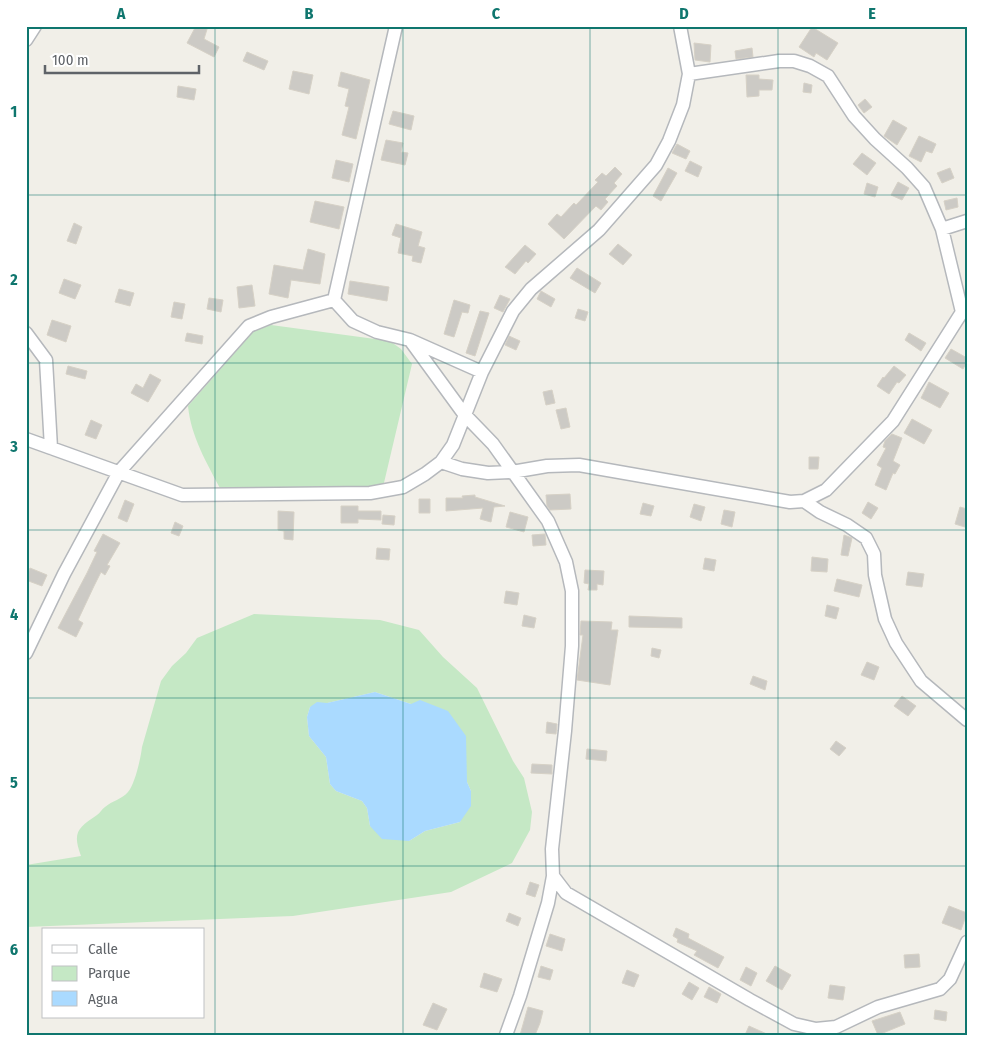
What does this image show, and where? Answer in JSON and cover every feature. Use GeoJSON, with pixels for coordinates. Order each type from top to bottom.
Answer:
{"type":"FeatureCollection","features":[{"type":"Feature","properties":{"kind":"street"},"geometry":{"type":"LineString","coordinates":[[26,40],[35,26]]}},
{"type":"Feature","properties":{"kind":"street"},"geometry":{"type":"LineString","coordinates":[[334,300],[396,26]]}},
{"type":"Feature","properties":{"kind":"street"},"geometry":{"type":"LineString","coordinates":[[26,439],[182,495],[370,494],[403,487],[425,474],[441,462],[453,445],[482,372],[513,311],[531,289],[599,230],[656,165],[669,141],[682,105],[689,74],[680,26]]}},
{"type":"Feature","properties":{"kind":"street"},"geometry":{"type":"LineString","coordinates":[[441,462],[462,469],[488,473],[512,472],[546,466],[579,465],[790,502],[804,501],[826,490],[893,422],[964,312],[942,229],[924,187],[854,116],[828,76],[810,66],[794,61],[779,61],[689,74]]}},
{"type":"Feature","properties":{"kind":"street"},"geometry":{"type":"LineString","coordinates":[[942,229],[967,221]]}},
{"type":"Feature","properties":{"kind":"street"},"geometry":{"type":"LineString","coordinates":[[334,300],[353,321],[377,332],[410,340],[482,372]]}},
{"type":"Feature","properties":{"kind":"street"},"geometry":{"type":"LineString","coordinates":[[26,653],[64,574],[119,472],[249,326],[271,317],[334,300]]}},
{"type":"Feature","properties":{"kind":"street"},"geometry":{"type":"LineString","coordinates":[[26,332],[46,360],[51,448]]}},
{"type":"Feature","properties":{"kind":"street"},"geometry":{"type":"LineString","coordinates":[[410,340],[464,414],[493,444],[548,521],[566,562],[572,591],[572,646],[552,848],[553,876],[545,912],[520,996],[506,1035]]}},
{"type":"Feature","properties":{"kind":"street"},"geometry":{"type":"LineString","coordinates":[[804,501],[866,538],[874,554],[875,575],[885,619],[896,643],[921,681],[967,720]]}},
{"type":"Feature","properties":{"kind":"street"},"geometry":{"type":"LineString","coordinates":[[553,876],[566,893],[794,1024],[816,1029],[836,1028],[878,1007],[940,989],[950,979],[967,942]]}},
{"type":"Feature","properties":{"kind":"green space"},"geometry":{"type":"Polygon","coordinates":[[[271,325],[390,341],[401,349],[412,364],[383,487],[281,487],[221,490],[196,439],[188,406],[254,331],[271,325]]]}},
{"type":"Feature","properties":{"kind":"green space"},"geometry":{"type":"Polygon","coordinates":[[[254,614],[380,620],[419,630],[443,657],[477,688],[513,761],[524,778],[532,812],[530,830],[512,863],[451,892],[293,916],[26,927],[26,865],[81,856],[77,841],[78,831],[131,788],[161,681],[197,638],[254,614]],[[375,692],[310,707],[307,717],[309,736],[326,757],[330,784],[336,791],[362,801],[367,808],[370,826],[409,841],[425,831],[460,822],[471,791],[467,782],[411,704],[375,692]]]}},
{"type":"Feature","properties":{"kind":"water"},"geometry":{"type":"Polygon","coordinates":[[[375,692],[411,704],[420,700],[448,711],[466,736],[467,782],[471,791],[471,806],[460,822],[425,831],[409,841],[382,839],[370,826],[367,808],[362,801],[336,791],[330,784],[326,757],[309,736],[307,717],[310,707],[317,702],[327,703],[375,692]]]}},
{"type":"Feature","properties":{"kind":"building"},"geometry":{"type":"Polygon","coordinates":[[[196,26],[208,26],[204,39],[219,47],[214,57],[187,43],[196,26]]]}},
{"type":"Feature","properties":{"kind":"building"},"geometry":{"type":"Polygon","coordinates":[[[812,27],[838,43],[827,60],[816,53],[814,57],[799,47],[812,27]]]}},
{"type":"Feature","properties":{"kind":"building"},"geometry":{"type":"Polygon","coordinates":[[[694,43],[711,45],[710,62],[695,60],[694,43]]]}},
{"type":"Feature","properties":{"kind":"building"},"geometry":{"type":"Polygon","coordinates":[[[752,48],[753,57],[736,59],[735,51],[752,48]]]}},
{"type":"Feature","properties":{"kind":"building"},"geometry":{"type":"Polygon","coordinates":[[[247,52],[268,61],[264,70],[243,61],[247,52]]]}},
{"type":"Feature","properties":{"kind":"building"},"geometry":{"type":"Polygon","coordinates":[[[293,71],[313,75],[309,94],[289,89],[293,71]]]}},
{"type":"Feature","properties":{"kind":"building"},"geometry":{"type":"Polygon","coordinates":[[[341,72],[370,80],[356,139],[342,135],[349,107],[345,106],[349,89],[338,86],[341,72]]]}},
{"type":"Feature","properties":{"kind":"building"},"geometry":{"type":"Polygon","coordinates":[[[746,75],[759,75],[759,79],[773,80],[772,90],[759,90],[759,96],[747,97],[746,75]]]}},
{"type":"Feature","properties":{"kind":"building"},"geometry":{"type":"Polygon","coordinates":[[[804,83],[812,85],[811,93],[803,92],[804,83]]]}},
{"type":"Feature","properties":{"kind":"building"},"geometry":{"type":"Polygon","coordinates":[[[178,86],[196,89],[194,100],[177,97],[178,86]]]}},
{"type":"Feature","properties":{"kind":"building"},"geometry":{"type":"Polygon","coordinates":[[[865,99],[872,107],[864,113],[858,105],[865,99]]]}},
{"type":"Feature","properties":{"kind":"building"},"geometry":{"type":"Polygon","coordinates":[[[393,111],[414,116],[411,130],[389,124],[393,111]]]}},
{"type":"Feature","properties":{"kind":"building"},"geometry":{"type":"Polygon","coordinates":[[[893,120],[907,128],[897,145],[884,136],[893,120]]]}},
{"type":"Feature","properties":{"kind":"building"},"geometry":{"type":"Polygon","coordinates":[[[919,136],[936,144],[932,153],[926,151],[921,162],[909,156],[919,136]]]}},
{"type":"Feature","properties":{"kind":"building"},"geometry":{"type":"Polygon","coordinates":[[[386,140],[403,143],[401,152],[408,153],[405,165],[381,160],[386,140]]]}},
{"type":"Feature","properties":{"kind":"building"},"geometry":{"type":"Polygon","coordinates":[[[677,144],[690,151],[686,159],[672,153],[677,144]]]}},
{"type":"Feature","properties":{"kind":"building"},"geometry":{"type":"Polygon","coordinates":[[[862,153],[876,163],[867,175],[853,164],[862,153]]]}},
{"type":"Feature","properties":{"kind":"building"},"geometry":{"type":"Polygon","coordinates":[[[336,160],[353,164],[349,182],[332,178],[336,160]]]}},
{"type":"Feature","properties":{"kind":"building"},"geometry":{"type":"Polygon","coordinates":[[[690,161],[702,167],[698,177],[685,171],[690,161]]]}},
{"type":"Feature","properties":{"kind":"building"},"geometry":{"type":"Polygon","coordinates":[[[615,167],[622,174],[614,183],[617,186],[605,199],[608,202],[601,210],[596,206],[564,239],[548,224],[557,214],[561,217],[574,203],[576,205],[598,182],[595,180],[602,173],[606,176],[615,167]]]}},
{"type":"Feature","properties":{"kind":"building"},"geometry":{"type":"Polygon","coordinates":[[[668,168],[677,173],[661,201],[653,196],[668,168]]]}},
{"type":"Feature","properties":{"kind":"building"},"geometry":{"type":"Polygon","coordinates":[[[950,168],[954,178],[942,183],[937,173],[950,168]]]}},
{"type":"Feature","properties":{"kind":"building"},"geometry":{"type":"Polygon","coordinates":[[[898,182],[909,188],[902,200],[891,195],[898,182]]]}},
{"type":"Feature","properties":{"kind":"building"},"geometry":{"type":"Polygon","coordinates":[[[867,183],[878,187],[875,197],[864,194],[867,183]]]}},
{"type":"Feature","properties":{"kind":"building"},"geometry":{"type":"Polygon","coordinates":[[[957,198],[958,207],[946,210],[944,201],[957,198]]]}},
{"type":"Feature","properties":{"kind":"building"},"geometry":{"type":"Polygon","coordinates":[[[315,201],[344,207],[339,229],[310,222],[315,201]]]}},
{"type":"Feature","properties":{"kind":"building"},"geometry":{"type":"Polygon","coordinates":[[[74,223],[82,227],[76,244],[67,241],[74,223]]]}},
{"type":"Feature","properties":{"kind":"building"},"geometry":{"type":"Polygon","coordinates":[[[396,224],[422,232],[418,246],[425,248],[421,263],[412,261],[413,256],[398,253],[401,238],[392,235],[396,224]]]}},
{"type":"Feature","properties":{"kind":"building"},"geometry":{"type":"Polygon","coordinates":[[[618,244],[632,255],[623,265],[609,254],[618,244]]]}},
{"type":"Feature","properties":{"kind":"building"},"geometry":{"type":"Polygon","coordinates":[[[525,245],[536,254],[528,263],[526,261],[515,274],[505,267],[525,245]]]}},
{"type":"Feature","properties":{"kind":"building"},"geometry":{"type":"Polygon","coordinates":[[[308,249],[325,254],[320,284],[291,280],[288,298],[269,294],[274,265],[303,270],[308,249]]]}},
{"type":"Feature","properties":{"kind":"building"},"geometry":{"type":"Polygon","coordinates":[[[577,268],[601,283],[595,293],[570,278],[577,268]]]}},
{"type":"Feature","properties":{"kind":"building"},"geometry":{"type":"Polygon","coordinates":[[[64,279],[81,285],[75,299],[59,293],[64,279]]]}},
{"type":"Feature","properties":{"kind":"building"},"geometry":{"type":"Polygon","coordinates":[[[350,281],[389,287],[387,301],[348,294],[350,281]]]}},
{"type":"Feature","properties":{"kind":"building"},"geometry":{"type":"Polygon","coordinates":[[[252,285],[255,306],[239,308],[237,287],[252,285]]]}},
{"type":"Feature","properties":{"kind":"building"},"geometry":{"type":"Polygon","coordinates":[[[119,289],[134,293],[130,306],[115,302],[119,289]]]}},
{"type":"Feature","properties":{"kind":"building"},"geometry":{"type":"Polygon","coordinates":[[[541,291],[555,299],[551,307],[537,299],[541,291]]]}},
{"type":"Feature","properties":{"kind":"building"},"geometry":{"type":"Polygon","coordinates":[[[500,295],[510,299],[503,312],[494,308],[500,295]]]}},
{"type":"Feature","properties":{"kind":"building"},"geometry":{"type":"Polygon","coordinates":[[[209,298],[223,300],[221,312],[207,309],[209,298]]]}},
{"type":"Feature","properties":{"kind":"building"},"geometry":{"type":"Polygon","coordinates":[[[454,300],[470,305],[468,313],[462,312],[454,337],[444,334],[454,300]]]}},
{"type":"Feature","properties":{"kind":"building"},"geometry":{"type":"Polygon","coordinates":[[[174,302],[185,304],[182,319],[171,317],[174,302]]]}},
{"type":"Feature","properties":{"kind":"building"},"geometry":{"type":"Polygon","coordinates":[[[578,309],[588,312],[585,321],[575,318],[578,309]]]}},
{"type":"Feature","properties":{"kind":"building"},"geometry":{"type":"Polygon","coordinates":[[[480,311],[489,313],[475,356],[466,353],[480,311]]]}},
{"type":"Feature","properties":{"kind":"building"},"geometry":{"type":"Polygon","coordinates":[[[52,320],[71,326],[66,342],[47,335],[52,320]]]}},
{"type":"Feature","properties":{"kind":"building"},"geometry":{"type":"Polygon","coordinates":[[[187,333],[203,336],[202,344],[185,341],[187,333]]]}},
{"type":"Feature","properties":{"kind":"building"},"geometry":{"type":"Polygon","coordinates":[[[909,333],[926,343],[921,351],[905,340],[909,333]]]}},
{"type":"Feature","properties":{"kind":"building"},"geometry":{"type":"Polygon","coordinates":[[[509,336],[520,341],[516,350],[505,345],[509,336]]]}},
{"type":"Feature","properties":{"kind":"building"},"geometry":{"type":"Polygon","coordinates":[[[951,349],[967,358],[963,369],[945,358],[951,349]]]}},
{"type":"Feature","properties":{"kind":"building"},"geometry":{"type":"Polygon","coordinates":[[[68,366],[87,371],[85,379],[66,374],[68,366]]]}},
{"type":"Feature","properties":{"kind":"building"},"geometry":{"type":"Polygon","coordinates":[[[894,366],[906,375],[899,383],[897,382],[889,394],[877,386],[894,366]]]}},
{"type":"Feature","properties":{"kind":"building"},"geometry":{"type":"Polygon","coordinates":[[[150,374],[161,380],[148,402],[131,393],[136,384],[143,388],[150,374]]]}},
{"type":"Feature","properties":{"kind":"building"},"geometry":{"type":"Polygon","coordinates":[[[929,382],[949,393],[940,408],[921,398],[929,382]]]}},
{"type":"Feature","properties":{"kind":"building"},"geometry":{"type":"Polygon","coordinates":[[[552,390],[555,403],[546,405],[543,392],[552,390]]]}},
{"type":"Feature","properties":{"kind":"building"},"geometry":{"type":"Polygon","coordinates":[[[566,408],[570,427],[561,429],[556,410],[566,408]]]}},
{"type":"Feature","properties":{"kind":"building"},"geometry":{"type":"Polygon","coordinates":[[[912,419],[932,430],[924,444],[904,433],[912,419]]]}},
{"type":"Feature","properties":{"kind":"building"},"geometry":{"type":"Polygon","coordinates":[[[91,420],[102,425],[96,439],[85,435],[91,420]]]}},
{"type":"Feature","properties":{"kind":"building"},"geometry":{"type":"Polygon","coordinates":[[[892,434],[902,438],[893,461],[900,465],[895,474],[893,473],[886,490],[875,485],[882,468],[877,465],[886,448],[883,447],[885,441],[892,434]]]}},
{"type":"Feature","properties":{"kind":"building"},"geometry":{"type":"Polygon","coordinates":[[[809,457],[819,457],[818,469],[809,469],[809,457]]]}},
{"type":"Feature","properties":{"kind":"building"},"geometry":{"type":"Polygon","coordinates":[[[570,494],[571,509],[550,510],[547,506],[546,495],[570,494]]]}},
{"type":"Feature","properties":{"kind":"building"},"geometry":{"type":"Polygon","coordinates":[[[475,495],[475,497],[505,506],[494,507],[491,522],[480,519],[483,508],[446,511],[446,498],[463,498],[462,496],[475,495]]]}},
{"type":"Feature","properties":{"kind":"building"},"geometry":{"type":"Polygon","coordinates":[[[419,499],[430,499],[430,513],[419,513],[419,499]]]}},
{"type":"Feature","properties":{"kind":"building"},"geometry":{"type":"Polygon","coordinates":[[[125,500],[134,504],[127,522],[118,518],[125,500]]]}},
{"type":"Feature","properties":{"kind":"building"},"geometry":{"type":"Polygon","coordinates":[[[868,502],[878,508],[871,519],[862,513],[868,502]]]}},
{"type":"Feature","properties":{"kind":"building"},"geometry":{"type":"Polygon","coordinates":[[[643,503],[654,506],[651,516],[640,514],[643,503]]]}},
{"type":"Feature","properties":{"kind":"building"},"geometry":{"type":"Polygon","coordinates":[[[694,504],[705,507],[701,521],[690,517],[694,504]]]}},
{"type":"Feature","properties":{"kind":"building"},"geometry":{"type":"Polygon","coordinates":[[[341,506],[358,506],[358,511],[381,511],[381,520],[358,519],[358,523],[341,523],[341,506]]]}},
{"type":"Feature","properties":{"kind":"building"},"geometry":{"type":"Polygon","coordinates":[[[960,507],[967,509],[965,527],[955,524],[960,507]]]}},
{"type":"Feature","properties":{"kind":"building"},"geometry":{"type":"Polygon","coordinates":[[[724,510],[735,512],[732,527],[721,524],[724,510]]]}},
{"type":"Feature","properties":{"kind":"building"},"geometry":{"type":"Polygon","coordinates":[[[278,511],[294,512],[293,540],[284,539],[284,531],[278,530],[278,511]]]}},
{"type":"Feature","properties":{"kind":"building"},"geometry":{"type":"Polygon","coordinates":[[[510,512],[528,517],[524,532],[506,527],[510,512]]]}},
{"type":"Feature","properties":{"kind":"building"},"geometry":{"type":"Polygon","coordinates":[[[383,515],[395,516],[394,525],[382,524],[383,515]]]}},
{"type":"Feature","properties":{"kind":"building"},"geometry":{"type":"Polygon","coordinates":[[[175,522],[183,526],[179,536],[171,533],[175,522]]]}},
{"type":"Feature","properties":{"kind":"building"},"geometry":{"type":"Polygon","coordinates":[[[103,534],[120,543],[107,565],[110,566],[105,575],[101,572],[78,620],[83,623],[76,637],[58,628],[87,573],[97,552],[94,551],[103,534]]]}},
{"type":"Feature","properties":{"kind":"building"},"geometry":{"type":"Polygon","coordinates":[[[545,534],[546,545],[533,546],[532,535],[545,534]]]}},
{"type":"Feature","properties":{"kind":"building"},"geometry":{"type":"Polygon","coordinates":[[[844,535],[852,538],[848,556],[841,555],[844,535]]]}},
{"type":"Feature","properties":{"kind":"building"},"geometry":{"type":"Polygon","coordinates":[[[377,548],[390,549],[389,560],[376,559],[377,548]]]}},
{"type":"Feature","properties":{"kind":"building"},"geometry":{"type":"Polygon","coordinates":[[[812,557],[828,559],[827,572],[811,571],[812,557]]]}},
{"type":"Feature","properties":{"kind":"building"},"geometry":{"type":"Polygon","coordinates":[[[705,558],[716,560],[714,571],[703,569],[705,558]]]}},
{"type":"Feature","properties":{"kind":"building"},"geometry":{"type":"Polygon","coordinates":[[[30,568],[47,575],[42,586],[26,580],[30,568]]]}},
{"type":"Feature","properties":{"kind":"building"},"geometry":{"type":"Polygon","coordinates":[[[585,570],[604,571],[603,585],[597,584],[597,590],[588,590],[589,584],[584,583],[585,570]]]}},
{"type":"Feature","properties":{"kind":"building"},"geometry":{"type":"Polygon","coordinates":[[[908,572],[924,574],[922,587],[906,585],[908,572]]]}},
{"type":"Feature","properties":{"kind":"building"},"geometry":{"type":"Polygon","coordinates":[[[837,579],[862,585],[859,597],[834,591],[837,579]]]}},
{"type":"Feature","properties":{"kind":"building"},"geometry":{"type":"Polygon","coordinates":[[[506,591],[519,593],[517,605],[504,603],[506,591]]]}},
{"type":"Feature","properties":{"kind":"building"},"geometry":{"type":"Polygon","coordinates":[[[827,605],[839,608],[836,619],[825,616],[827,605]]]}},
{"type":"Feature","properties":{"kind":"building"},"geometry":{"type":"Polygon","coordinates":[[[524,615],[536,618],[534,628],[522,626],[524,615]]]}},
{"type":"Feature","properties":{"kind":"building"},"geometry":{"type":"Polygon","coordinates":[[[629,616],[682,618],[682,628],[629,627],[629,616]]]}},
{"type":"Feature","properties":{"kind":"building"},"geometry":{"type":"Polygon","coordinates":[[[581,621],[612,622],[611,630],[618,630],[610,685],[577,680],[583,635],[580,635],[581,621]]]}},
{"type":"Feature","properties":{"kind":"building"},"geometry":{"type":"Polygon","coordinates":[[[652,648],[661,650],[659,658],[651,656],[652,648]]]}},
{"type":"Feature","properties":{"kind":"building"},"geometry":{"type":"Polygon","coordinates":[[[867,662],[879,667],[874,680],[861,675],[867,662]]]}},
{"type":"Feature","properties":{"kind":"building"},"geometry":{"type":"Polygon","coordinates":[[[753,676],[767,681],[765,690],[750,684],[753,676]]]}},
{"type":"Feature","properties":{"kind":"building"},"geometry":{"type":"Polygon","coordinates":[[[902,696],[916,706],[908,716],[894,706],[902,696]]]}},
{"type":"Feature","properties":{"kind":"building"},"geometry":{"type":"Polygon","coordinates":[[[547,722],[557,724],[556,734],[546,733],[547,722]]]}},
{"type":"Feature","properties":{"kind":"building"},"geometry":{"type":"Polygon","coordinates":[[[836,741],[846,748],[839,756],[830,749],[836,741]]]}},
{"type":"Feature","properties":{"kind":"building"},"geometry":{"type":"Polygon","coordinates":[[[587,749],[607,751],[606,761],[586,759],[587,749]]]}},
{"type":"Feature","properties":{"kind":"building"},"geometry":{"type":"Polygon","coordinates":[[[532,764],[552,765],[552,774],[531,773],[532,764]]]}},
{"type":"Feature","properties":{"kind":"building"},"geometry":{"type":"Polygon","coordinates":[[[530,882],[539,885],[535,897],[526,894],[530,882]]]}},
{"type":"Feature","properties":{"kind":"building"},"geometry":{"type":"Polygon","coordinates":[[[949,906],[967,913],[961,930],[942,923],[949,906]]]}},
{"type":"Feature","properties":{"kind":"building"},"geometry":{"type":"Polygon","coordinates":[[[509,913],[521,918],[518,926],[506,921],[509,913]]]}},
{"type":"Feature","properties":{"kind":"building"},"geometry":{"type":"Polygon","coordinates":[[[676,928],[689,934],[688,938],[724,957],[718,968],[694,955],[697,951],[677,942],[678,939],[673,936],[676,928]]]}},
{"type":"Feature","properties":{"kind":"building"},"geometry":{"type":"Polygon","coordinates":[[[550,934],[565,939],[562,951],[546,946],[550,934]]]}},
{"type":"Feature","properties":{"kind":"building"},"geometry":{"type":"Polygon","coordinates":[[[919,954],[920,967],[905,968],[904,955],[919,954]]]}},
{"type":"Feature","properties":{"kind":"building"},"geometry":{"type":"Polygon","coordinates":[[[541,966],[553,970],[550,980],[538,977],[541,966]]]}},
{"type":"Feature","properties":{"kind":"building"},"geometry":{"type":"Polygon","coordinates":[[[775,966],[791,975],[782,990],[766,981],[775,966]]]}},
{"type":"Feature","properties":{"kind":"building"},"geometry":{"type":"Polygon","coordinates":[[[746,967],[757,973],[751,986],[740,980],[746,967]]]}},
{"type":"Feature","properties":{"kind":"building"},"geometry":{"type":"Polygon","coordinates":[[[627,970],[639,975],[634,987],[622,983],[627,970]]]}},
{"type":"Feature","properties":{"kind":"building"},"geometry":{"type":"Polygon","coordinates":[[[484,973],[502,979],[497,992],[480,987],[484,973]]]}},
{"type":"Feature","properties":{"kind":"building"},"geometry":{"type":"Polygon","coordinates":[[[689,982],[699,988],[692,1000],[682,994],[689,982]]]}},
{"type":"Feature","properties":{"kind":"building"},"geometry":{"type":"Polygon","coordinates":[[[830,985],[845,987],[843,1000],[828,998],[830,985]]]}},
{"type":"Feature","properties":{"kind":"building"},"geometry":{"type":"Polygon","coordinates":[[[709,987],[721,994],[717,1003],[704,997],[709,987]]]}},
{"type":"Feature","properties":{"kind":"building"},"geometry":{"type":"Polygon","coordinates":[[[433,1003],[447,1009],[437,1030],[423,1025],[433,1003]]]}},
{"type":"Feature","properties":{"kind":"building"},"geometry":{"type":"Polygon","coordinates":[[[528,1007],[543,1011],[540,1023],[535,1035],[520,1035],[528,1007]]]}},
{"type":"Feature","properties":{"kind":"building"},"geometry":{"type":"Polygon","coordinates":[[[935,1010],[947,1012],[946,1021],[934,1019],[935,1010]]]}},
{"type":"Feature","properties":{"kind":"building"},"geometry":{"type":"Polygon","coordinates":[[[900,1012],[905,1024],[878,1035],[872,1021],[900,1012]]]}},
{"type":"Feature","properties":{"kind":"building"},"geometry":{"type":"Polygon","coordinates":[[[749,1026],[769,1035],[745,1035],[749,1026]]]}}]}
